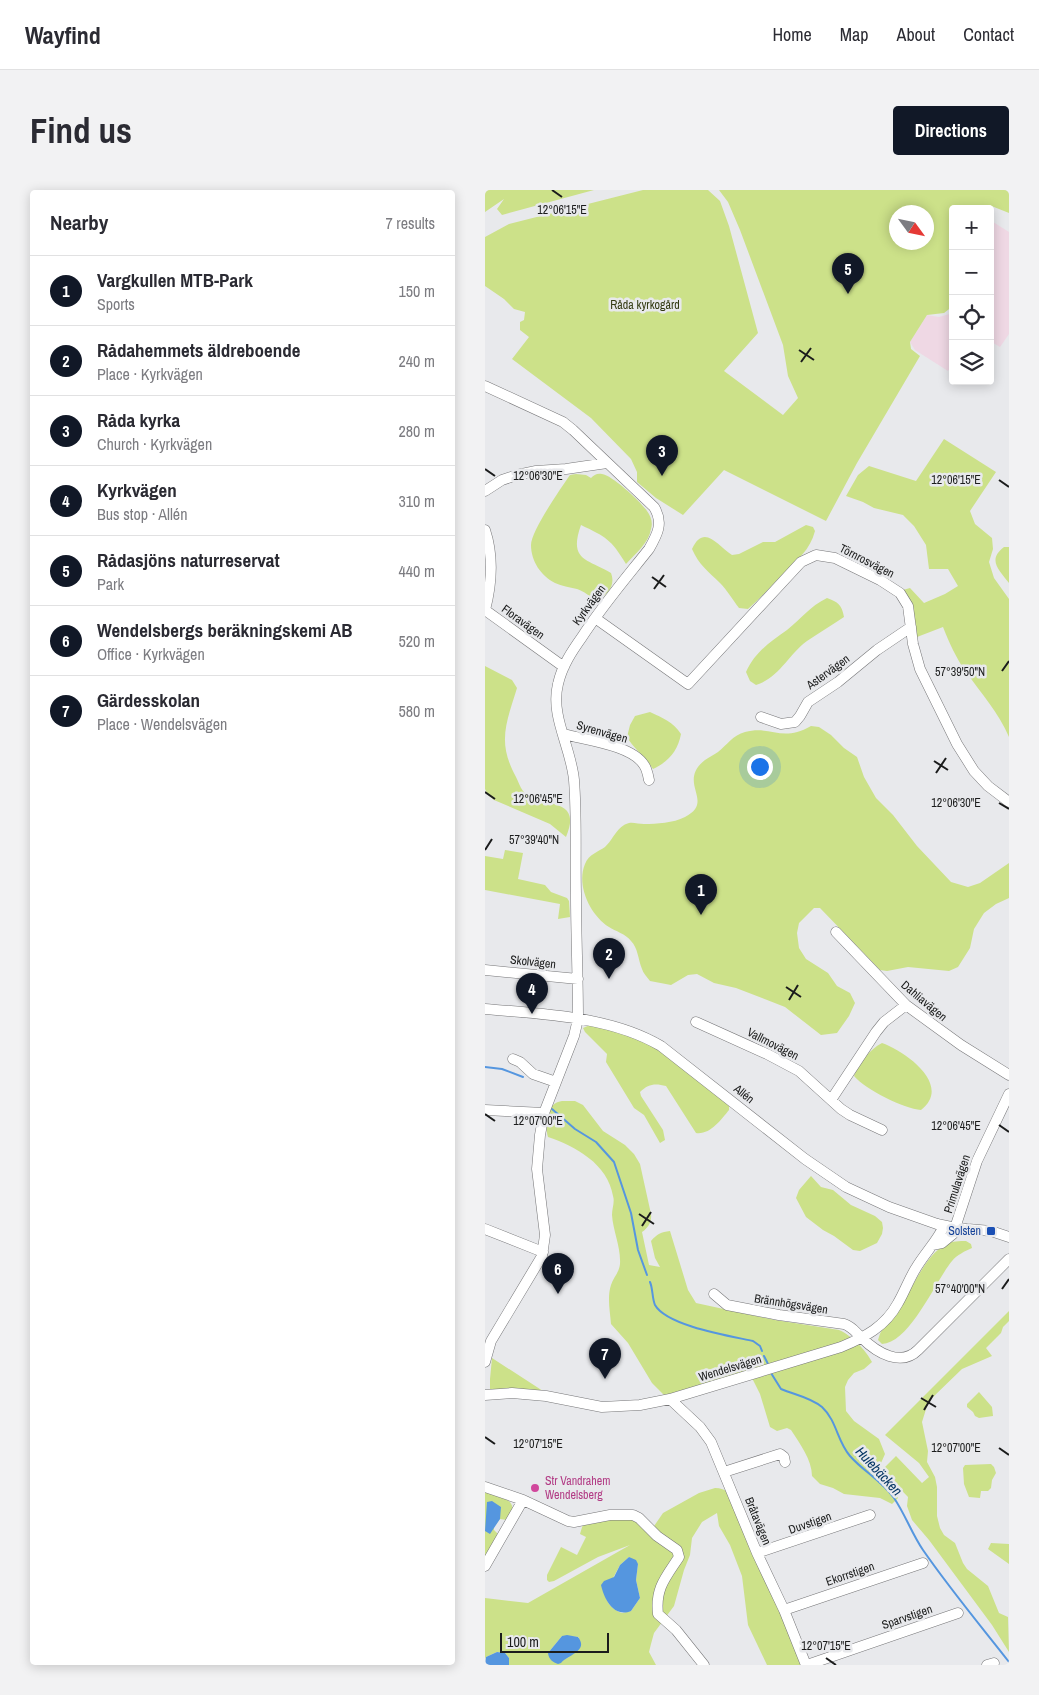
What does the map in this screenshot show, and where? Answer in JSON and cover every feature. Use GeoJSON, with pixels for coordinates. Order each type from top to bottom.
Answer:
{"type":"FeatureCollection","features":[{"type":"Feature","properties":{"kind":"street","name":"Kyrkvägen"},"geometry":{"type":"LineString","coordinates":[[485,1362],[491,1341],[543,1252],[545,1235],[537,1169],[538,1151],[544,1113],[574,1036],[578,1019],[575,803],[572,765],[557,716],[555,703],[557,684],[563,667],[595,618],[649,549],[656,537],[660,520],[654,507],[563,422],[487,391]]}},
{"type":"Feature","properties":{"kind":"street"},"geometry":{"type":"LineString","coordinates":[[485,491],[502,480],[517,475],[607,463]]}},
{"type":"Feature","properties":{"kind":"street","name":"Floravägen"},"geometry":{"type":"LineString","coordinates":[[485,530],[492,562],[485,610],[563,667]]}},
{"type":"Feature","properties":{"kind":"street","name":"Törnrosvägen"},"geometry":{"type":"LineString","coordinates":[[595,618],[688,684],[801,562],[816,555],[835,558],[891,586],[900,594],[908,606],[913,644],[920,668],[957,744],[974,771],[988,786],[1009,802]]}},
{"type":"Feature","properties":{"kind":"street","name":"Astervägen"},"geometry":{"type":"LineString","coordinates":[[761,717],[781,724],[795,722],[808,702],[911,627]]}},
{"type":"Feature","properties":{"kind":"street","name":"Syrenvägen"},"geometry":{"type":"LineString","coordinates":[[564,734],[630,752],[643,763],[649,780]]}},
{"type":"Feature","properties":{"kind":"street","name":"Dahliavägen"},"geometry":{"type":"LineString","coordinates":[[836,932],[906,1005],[954,1040],[1009,1075]]}},
{"type":"Feature","properties":{"kind":"street","name":"Skolvägen"},"geometry":{"type":"LineString","coordinates":[[485,970],[578,979]]}},
{"type":"Feature","properties":{"kind":"street"},"geometry":{"type":"LineString","coordinates":[[831,1100],[876,1032],[889,1018],[906,1005]]}},
{"type":"Feature","properties":{"kind":"street","name":"Allén"},"geometry":{"type":"LineString","coordinates":[[485,1009],[603,1023],[648,1038],[721,1092],[805,1160],[846,1187],[889,1207],[944,1226],[991,1231],[1009,1236]]}},
{"type":"Feature","properties":{"kind":"street","name":"Vallmovägen"},"geometry":{"type":"LineString","coordinates":[[696,1022],[767,1054],[799,1071],[849,1115],[882,1130]]}},
{"type":"Feature","properties":{"kind":"street"},"geometry":{"type":"LineString","coordinates":[[513,1059],[520,1062],[533,1074],[556,1082]]}},
{"type":"Feature","properties":{"kind":"street","name":"Primulavägen"},"geometry":{"type":"LineString","coordinates":[[956,1228],[977,1161],[1009,1094]]}},
{"type":"Feature","properties":{"kind":"street"},"geometry":{"type":"LineString","coordinates":[[485,1110],[544,1113]]}},
{"type":"Feature","properties":{"kind":"street","name":"Wendelsvägen"},"geometry":{"type":"LineString","coordinates":[[485,1395],[512,1393],[546,1396],[613,1408],[640,1405],[670,1399],[841,1347],[862,1338],[880,1327],[892,1313],[912,1273],[944,1226]]}},
{"type":"Feature","properties":{"kind":"street"},"geometry":{"type":"LineString","coordinates":[[485,1228],[543,1252]]}},
{"type":"Feature","properties":{"kind":"street","name":"Wendelsvägen"},"geometry":{"type":"LineString","coordinates":[[932,1245],[946,1240],[953,1234],[956,1228]]}},
{"type":"Feature","properties":{"kind":"street","name":"Allén"},"geometry":{"type":"LineString","coordinates":[[977,1231],[1009,1242]]}},
{"type":"Feature","properties":{"kind":"street","name":"Brännhögsvägen"},"geometry":{"type":"LineString","coordinates":[[714,1294],[727,1305],[779,1315],[844,1324],[855,1329],[862,1338],[885,1355],[894,1358],[907,1358],[912,1356],[1009,1259]]}},
{"type":"Feature","properties":{"kind":"street","name":"Bråtavägen"},"geometry":{"type":"LineString","coordinates":[[670,1399],[707,1434],[725,1472],[757,1553],[784,1610],[806,1665]]}},
{"type":"Feature","properties":{"kind":"street"},"geometry":{"type":"LineString","coordinates":[[725,1472],[780,1454],[784,1457],[785,1462]]}},
{"type":"Feature","properties":{"kind":"street"},"geometry":{"type":"LineString","coordinates":[[485,1487],[523,1500],[568,1522],[610,1515],[633,1515],[639,1518],[657,1536],[677,1550],[679,1557],[660,1587],[657,1598],[658,1614],[676,1630],[704,1665]]}},
{"type":"Feature","properties":{"kind":"street"},"geometry":{"type":"LineString","coordinates":[[485,1566],[523,1500]]}},
{"type":"Feature","properties":{"kind":"street","name":"Duvstigen"},"geometry":{"type":"LineString","coordinates":[[757,1553],[870,1515]]}},
{"type":"Feature","properties":{"kind":"street","name":"Ekorrstigen"},"geometry":{"type":"LineString","coordinates":[[784,1610],[923,1563]]}},
{"type":"Feature","properties":{"kind":"street","name":"Sparvstigen"},"geometry":{"type":"LineString","coordinates":[[806,1665],[958,1613]]}},
{"type":"Feature","properties":{"kind":"shaded area"},"geometry":{"type":"Polygon","coordinates":[[[994,223],[1009,232],[1009,334],[1000,347],[994,343],[994,223]]]}},
{"type":"Feature","properties":{"kind":"shaded area"},"geometry":{"type":"Polygon","coordinates":[[[949,314],[948,371],[915,350],[910,342],[927,315],[939,317],[949,314]]]}},
{"type":"Feature","properties":{"kind":"green space"},"geometry":{"type":"Polygon","coordinates":[[[485,190],[594,190],[502,215],[497,209],[504,199],[485,212],[485,190]]]}},
{"type":"Feature","properties":{"kind":"green space","name":"Råda kyrkogård"},"geometry":{"type":"Polygon","coordinates":[[[643,190],[708,190],[720,201],[729,226],[758,333],[724,371],[783,415],[798,398],[788,376],[783,345],[740,230],[728,202],[719,190],[1009,190],[1009,213],[994,207],[994,205],[949,205],[949,309],[944,313],[927,315],[910,342],[911,349],[920,356],[857,463],[826,521],[724,470],[683,515],[656,498],[637,482],[637,472],[631,459],[591,418],[512,359],[529,337],[520,330],[520,322],[524,320],[525,312],[514,309],[504,299],[485,286],[485,237],[509,224],[643,190]]]}},
{"type":"Feature","properties":{"kind":"green space"},"geometry":{"type":"Polygon","coordinates":[[[944,439],[996,472],[970,511],[975,524],[992,538],[993,549],[989,562],[994,578],[1009,599],[1009,737],[995,711],[959,661],[943,627],[917,637],[903,590],[910,588],[924,603],[945,594],[958,586],[948,569],[929,569],[926,545],[914,526],[903,515],[874,508],[846,496],[858,475],[869,466],[916,481],[944,439]]]}},
{"type":"Feature","properties":{"kind":"green space"},"geometry":{"type":"Polygon","coordinates":[[[596,474],[602,474],[612,479],[644,507],[650,515],[652,522],[648,539],[626,564],[612,544],[581,525],[577,546],[579,552],[588,561],[611,573],[612,582],[610,590],[597,600],[580,590],[560,585],[550,580],[541,572],[531,551],[532,539],[541,520],[570,475],[586,475],[591,478],[596,474]]]}},
{"type":"Feature","properties":{"kind":"green space"},"geometry":{"type":"Polygon","coordinates":[[[806,525],[813,527],[815,531],[807,549],[748,609],[739,608],[723,586],[701,564],[692,549],[697,541],[706,537],[716,542],[732,555],[739,554],[763,542],[775,542],[806,525]]]}},
{"type":"Feature","properties":{"kind":"green space"},"geometry":{"type":"Polygon","coordinates":[[[1004,547],[1009,547],[1009,583],[995,561],[996,556],[1004,547]]]}},
{"type":"Feature","properties":{"kind":"green space"},"geometry":{"type":"Polygon","coordinates":[[[827,598],[839,604],[844,617],[807,641],[764,682],[756,685],[750,681],[746,672],[758,653],[810,609],[827,598]]]}},
{"type":"Feature","properties":{"kind":"green space"},"geometry":{"type":"Polygon","coordinates":[[[485,666],[512,680],[517,688],[505,733],[505,743],[510,765],[523,791],[530,797],[557,805],[565,809],[569,814],[570,823],[566,837],[550,824],[494,800],[485,789],[485,666]]]}},
{"type":"Feature","properties":{"kind":"green space"},"geometry":{"type":"Polygon","coordinates":[[[650,712],[671,723],[681,734],[672,755],[653,769],[627,737],[635,716],[650,712]]]}},
{"type":"Feature","properties":{"kind":"green space"},"geometry":{"type":"Polygon","coordinates":[[[811,726],[819,727],[831,735],[844,748],[857,757],[864,777],[876,798],[951,882],[968,887],[980,883],[1009,863],[1009,898],[996,904],[984,913],[974,929],[970,948],[958,967],[949,971],[908,967],[887,971],[880,970],[820,908],[814,908],[799,923],[797,933],[799,948],[806,959],[828,973],[837,986],[850,993],[855,1003],[849,1016],[837,1033],[821,1035],[785,1007],[736,988],[714,983],[697,974],[688,975],[671,985],[650,981],[645,975],[637,950],[629,939],[602,922],[596,915],[586,899],[582,881],[587,861],[608,844],[621,827],[631,823],[670,822],[685,817],[694,811],[697,805],[694,776],[697,768],[737,735],[754,730],[784,734],[801,731],[811,726]]]}},
{"type":"Feature","properties":{"kind":"green space"},"geometry":{"type":"Polygon","coordinates":[[[505,850],[523,853],[518,879],[545,885],[551,892],[567,898],[569,901],[570,917],[558,919],[560,904],[485,890],[485,856],[503,859],[505,850]]]}},
{"type":"Feature","properties":{"kind":"green space"},"geometry":{"type":"Polygon","coordinates":[[[590,1025],[624,1033],[660,1050],[725,1101],[729,1106],[729,1110],[719,1122],[706,1132],[696,1133],[666,1086],[655,1084],[646,1087],[640,1092],[641,1096],[663,1130],[665,1140],[660,1143],[644,1115],[634,1108],[606,1062],[607,1054],[585,1032],[583,1028],[590,1025]]]}},
{"type":"Feature","properties":{"kind":"green space"},"geometry":{"type":"Polygon","coordinates":[[[882,1043],[892,1047],[913,1061],[929,1080],[932,1090],[929,1100],[921,1110],[885,1098],[854,1076],[865,1057],[882,1043]]]}},
{"type":"Feature","properties":{"kind":"green space"},"geometry":{"type":"Polygon","coordinates":[[[562,1101],[575,1101],[583,1105],[603,1131],[625,1145],[640,1164],[651,1214],[649,1224],[642,1232],[649,1265],[660,1267],[655,1258],[651,1241],[659,1234],[670,1231],[688,1290],[696,1303],[775,1320],[839,1330],[858,1343],[872,1362],[864,1369],[854,1373],[848,1380],[845,1387],[846,1411],[854,1421],[879,1439],[885,1454],[881,1463],[880,1473],[895,1490],[898,1498],[892,1504],[880,1498],[844,1494],[820,1484],[812,1476],[808,1458],[791,1430],[787,1428],[777,1431],[770,1427],[760,1394],[749,1372],[745,1371],[683,1391],[664,1395],[652,1383],[628,1343],[611,1324],[609,1294],[620,1264],[620,1258],[612,1215],[614,1198],[610,1185],[605,1175],[589,1158],[579,1151],[548,1137],[547,1115],[553,1106],[562,1101]]]}},
{"type":"Feature","properties":{"kind":"green space"},"geometry":{"type":"Polygon","coordinates":[[[811,1176],[821,1187],[833,1190],[851,1205],[875,1216],[882,1222],[882,1234],[877,1243],[860,1251],[853,1250],[806,1217],[796,1198],[799,1190],[811,1176]]]}},
{"type":"Feature","properties":{"kind":"green space"},"geometry":{"type":"Polygon","coordinates":[[[966,1241],[971,1244],[972,1248],[952,1261],[912,1322],[903,1333],[892,1341],[882,1344],[878,1340],[883,1328],[906,1297],[928,1261],[946,1244],[966,1241]]]}},
{"type":"Feature","properties":{"kind":"green space"},"geometry":{"type":"Polygon","coordinates":[[[1009,1311],[1009,1321],[1003,1327],[1001,1333],[986,1348],[992,1356],[962,1369],[932,1398],[927,1406],[922,1422],[928,1451],[927,1462],[935,1477],[937,1487],[937,1516],[940,1528],[944,1535],[955,1543],[967,1569],[988,1586],[999,1613],[1008,1617],[1009,1652],[992,1625],[912,1520],[907,1506],[908,1497],[882,1470],[896,1456],[922,1483],[929,1477],[919,1463],[885,1435],[1009,1311]]]}},
{"type":"Feature","properties":{"kind":"green space"},"geometry":{"type":"Polygon","coordinates":[[[492,1358],[543,1391],[490,1389],[492,1358]]]}},
{"type":"Feature","properties":{"kind":"green space"},"geometry":{"type":"Polygon","coordinates":[[[979,1392],[992,1407],[993,1416],[979,1418],[967,1407],[967,1404],[979,1392]]]}},
{"type":"Feature","properties":{"kind":"green space"},"geometry":{"type":"Polygon","coordinates":[[[991,1464],[996,1473],[992,1480],[991,1488],[988,1491],[981,1491],[980,1498],[969,1497],[964,1484],[963,1468],[965,1465],[991,1464]]]}},
{"type":"Feature","properties":{"kind":"green space"},"geometry":{"type":"Polygon","coordinates":[[[719,1488],[731,1496],[733,1508],[739,1514],[753,1545],[802,1665],[767,1665],[748,1625],[742,1576],[730,1545],[719,1526],[717,1513],[702,1522],[692,1538],[690,1555],[674,1606],[654,1633],[649,1652],[656,1665],[509,1665],[509,1658],[505,1653],[497,1652],[485,1659],[485,1598],[528,1603],[630,1545],[598,1557],[549,1582],[547,1575],[561,1547],[577,1555],[586,1537],[580,1534],[583,1524],[606,1519],[634,1520],[650,1532],[663,1513],[699,1493],[719,1488]],[[629,1557],[620,1565],[605,1593],[611,1606],[622,1613],[631,1611],[640,1598],[636,1580],[638,1564],[629,1557]],[[562,1636],[548,1653],[563,1660],[569,1657],[579,1637],[562,1636]]]}},
{"type":"Feature","properties":{"kind":"green space"},"geometry":{"type":"Polygon","coordinates":[[[485,1491],[508,1500],[512,1508],[507,1520],[500,1519],[494,1526],[494,1530],[498,1534],[485,1560],[485,1491]]]}},
{"type":"Feature","properties":{"kind":"green space"},"geometry":{"type":"Polygon","coordinates":[[[991,1543],[1009,1544],[1009,1564],[988,1549],[991,1543]]]}},
{"type":"Feature","properties":{"kind":"water"},"geometry":{"type":"Polygon","coordinates":[[[492,1501],[501,1507],[500,1519],[490,1534],[485,1531],[487,1502],[492,1501]]]}},
{"type":"Feature","properties":{"kind":"water"},"geometry":{"type":"Polygon","coordinates":[[[629,1557],[636,1560],[638,1564],[636,1580],[640,1598],[631,1611],[620,1612],[615,1610],[607,1601],[601,1585],[604,1581],[614,1577],[620,1565],[629,1557]]]}},
{"type":"Feature","properties":{"kind":"water"},"geometry":{"type":"Polygon","coordinates":[[[562,1636],[578,1637],[581,1646],[576,1652],[558,1664],[551,1660],[548,1653],[562,1636]]]}},
{"type":"Feature","properties":{"kind":"water"},"geometry":{"type":"Polygon","coordinates":[[[497,1652],[505,1653],[509,1658],[509,1665],[485,1665],[486,1657],[497,1652]]]}},
{"type":"Feature","properties":{"kind":"waterway","name":"Hulebäcken"},"geometry":{"type":"LineString","coordinates":[[485,1067],[502,1069],[523,1077]]}},
{"type":"Feature","properties":{"kind":"waterway","name":"Hulebäcken"},"geometry":{"type":"LineString","coordinates":[[552,1109],[575,1129],[596,1142],[614,1162],[631,1213],[638,1250],[647,1275]]}},
{"type":"Feature","properties":{"kind":"waterway","name":"Hulebäcken"},"geometry":{"type":"LineString","coordinates":[[650,1282],[655,1305],[672,1319],[700,1329],[753,1341],[760,1346],[762,1351]]}},
{"type":"Feature","properties":{"kind":"waterway","name":"Hulebäcken"},"geometry":{"type":"LineString","coordinates":[[764,1356],[769,1366]]}},
{"type":"Feature","properties":{"kind":"waterway","name":"Hulebäcken"},"geometry":{"type":"LineString","coordinates":[[771,1373],[781,1389],[813,1401],[827,1413],[850,1456],[884,1486],[894,1498],[923,1550],[954,1593],[1009,1662]]}},
{"type":"Feature","properties":{"kind":"place","name":"Rådasjöns naturreservat"},"geometry":{"type":"Point","coordinates":[848,294]}},
{"type":"Feature","properties":{"kind":"place","name":"Råda kyrka"},"geometry":{"type":"Point","coordinates":[662,476]}},
{"type":"Feature","properties":{"kind":"place","name":"Vargkullen MTB-Park"},"geometry":{"type":"Point","coordinates":[701,915]}},
{"type":"Feature","properties":{"kind":"place","name":"Rådahemmets äldreboende"},"geometry":{"type":"Point","coordinates":[609,979]}},
{"type":"Feature","properties":{"kind":"place","name":"Kyrkvägen"},"geometry":{"type":"Point","coordinates":[532,1014]}},
{"type":"Feature","properties":{"kind":"place","name":"Solsten"},"geometry":{"type":"Point","coordinates":[991,1231]}},
{"type":"Feature","properties":{"kind":"place","name":"Wendelsbergs beräkningskemi AB"},"geometry":{"type":"Point","coordinates":[558,1294]}},
{"type":"Feature","properties":{"kind":"place","name":"Gärdesskolan"},"geometry":{"type":"Point","coordinates":[605,1379]}},
{"type":"Feature","properties":{"kind":"place","name":"Str Vandrahem Wendelsberg"},"geometry":{"type":"Point","coordinates":[535,1488]}}]}
